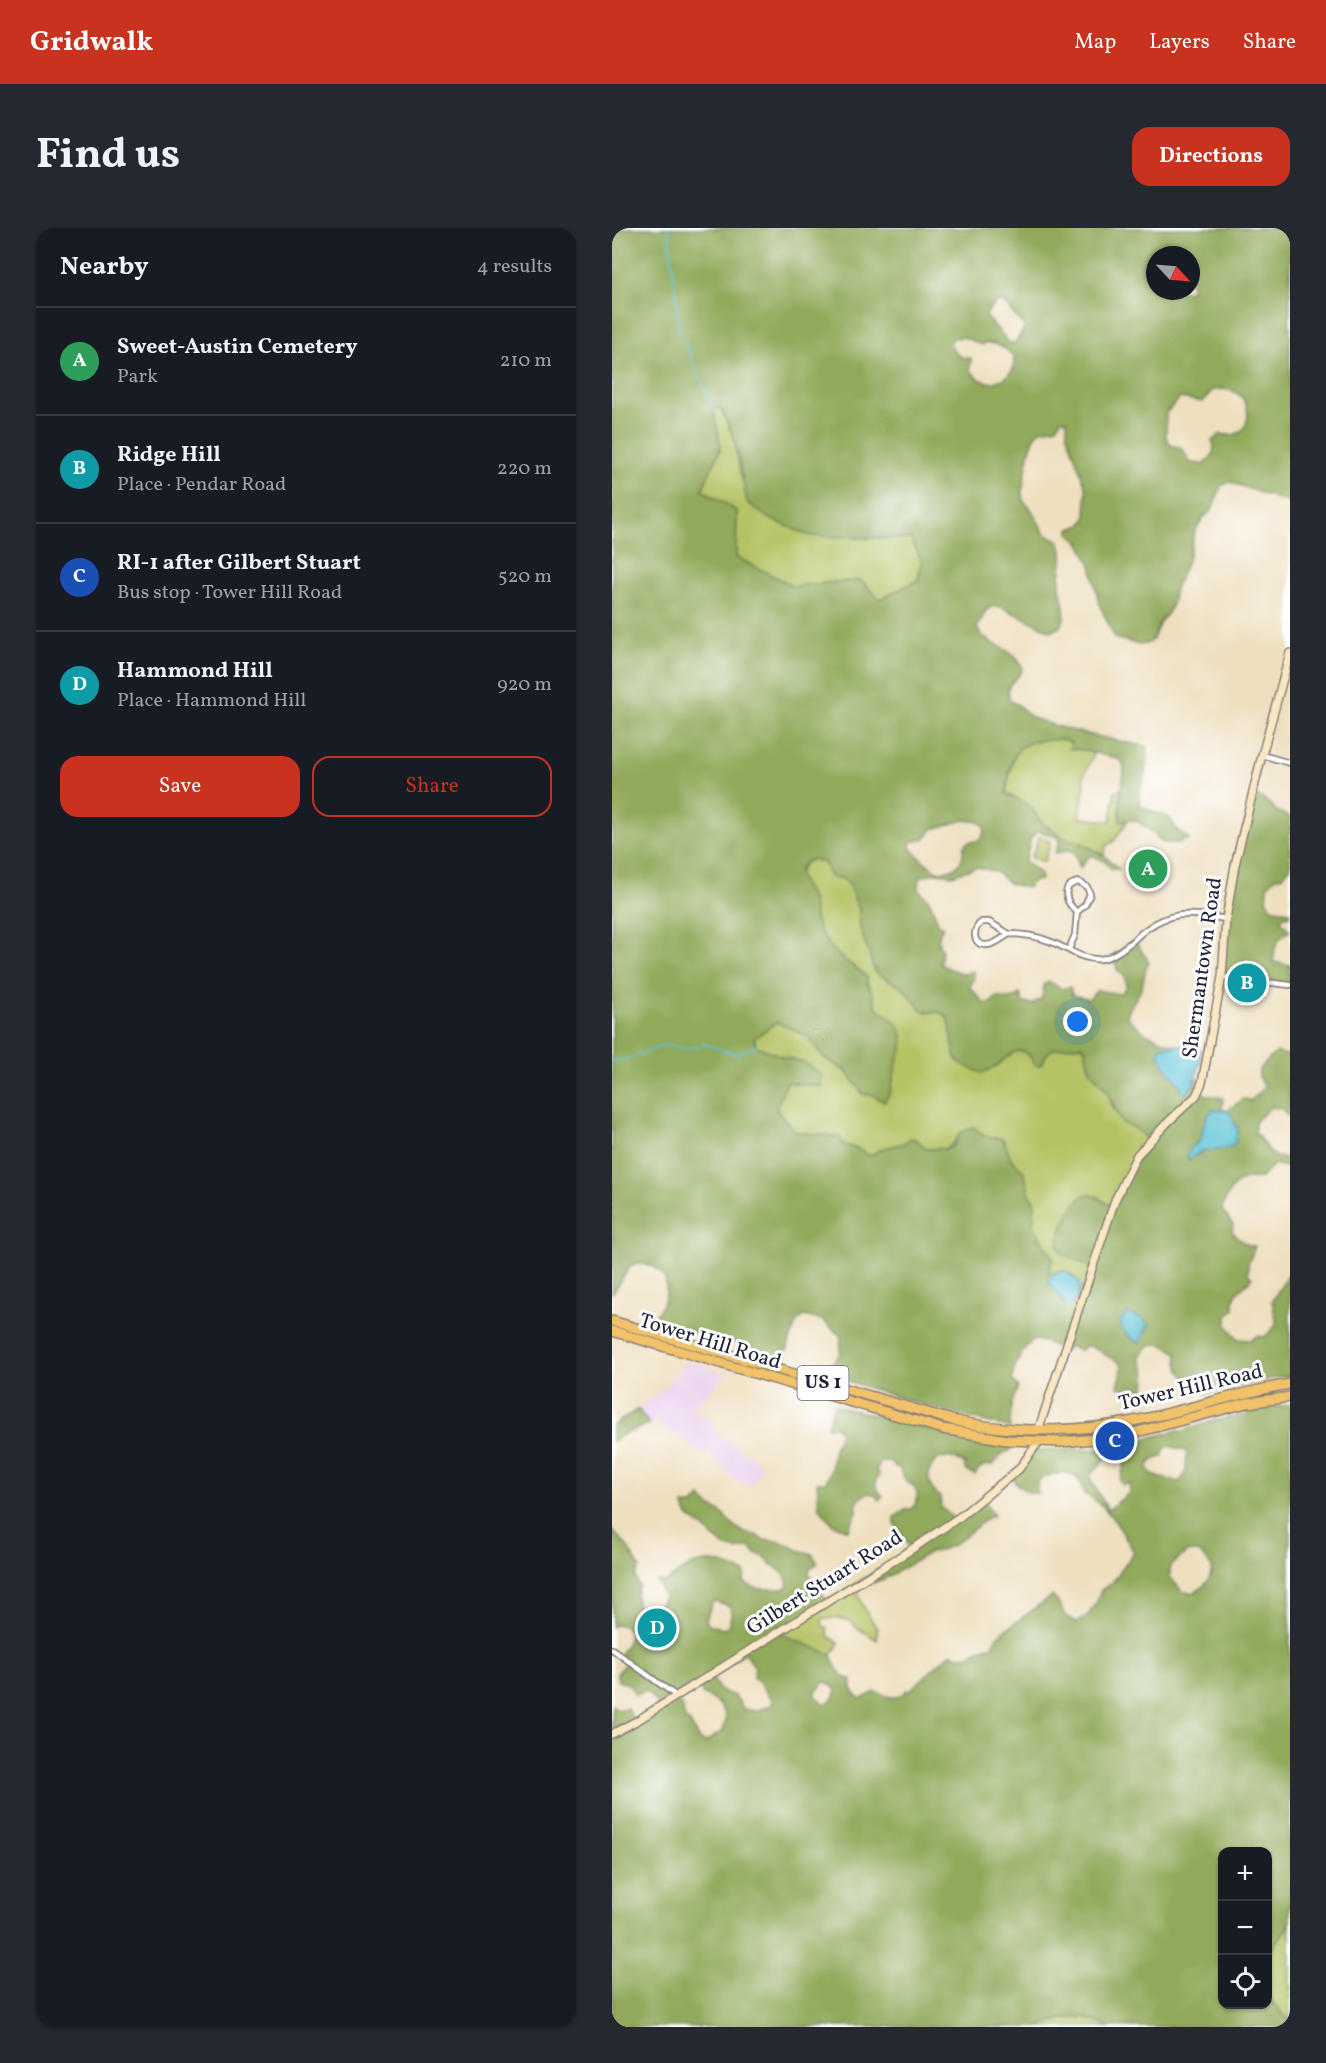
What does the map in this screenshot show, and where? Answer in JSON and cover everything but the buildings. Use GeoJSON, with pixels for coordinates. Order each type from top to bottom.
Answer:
{"type":"FeatureCollection","features":[{"type":"Feature","properties":{"kind":"highway","name":"Tower Hill Road"},"geometry":{"type":"LineString","coordinates":[[612,1321],[952,1420],[990,1427],[1038,1431],[1081,1429],[1123,1423],[1256,1390],[1290,1384]]}},
{"type":"Feature","properties":{"kind":"highway","name":"Tower Hill Road"},"geometry":{"type":"LineString","coordinates":[[612,1329],[694,1357],[943,1429],[1007,1440],[1083,1441],[1118,1437],[1228,1407],[1290,1397]]}},
{"type":"Feature","properties":{"kind":"highway"},"geometry":{"type":"LineString","coordinates":[[612,1329],[756,1368],[762,1365]]}},
{"type":"Feature","properties":{"kind":"street","name":"Shermantown Road"},"geometry":{"type":"LineString","coordinates":[[1038,1431],[1124,1179],[1137,1155],[1196,1096],[1202,1083],[1222,977],[1226,919],[1241,838],[1290,653]]}},
{"type":"Feature","properties":{"kind":"street"},"geometry":{"type":"LineString","coordinates":[[1262,755],[1290,763]]}},
{"type":"Feature","properties":{"kind":"street"},"geometry":{"type":"LineString","coordinates":[[1069,950],[1075,935],[1077,912],[1085,905],[1090,894],[1088,887],[1079,882],[1070,885],[1066,892],[1067,900],[1077,912]]}},
{"type":"Feature","properties":{"kind":"street"},"geometry":{"type":"LineString","coordinates":[[1009,934],[997,942],[986,945],[976,941],[974,933],[976,926],[986,921],[1009,934],[1036,937],[1084,958],[1099,959],[1113,955],[1150,926],[1165,918],[1192,914],[1226,919]]}},
{"type":"Feature","properties":{"kind":"street"},"geometry":{"type":"LineString","coordinates":[[1222,977],[1290,985]]}},
{"type":"Feature","properties":{"kind":"street","name":"Gilbert Stuart Road"},"geometry":{"type":"LineString","coordinates":[[612,1734],[912,1549],[961,1516],[1019,1469],[1039,1441]]}},
{"type":"Feature","properties":{"kind":"street"},"geometry":{"type":"LineString","coordinates":[[612,1649],[675,1695]]}},
{"type":"Feature","properties":{"kind":"shaded area"},"geometry":{"type":"Polygon","coordinates":[[[687,1362],[698,1363],[726,1374],[692,1410],[714,1423],[714,1428],[721,1438],[725,1438],[755,1459],[763,1468],[750,1487],[734,1478],[710,1457],[712,1446],[702,1454],[690,1447],[688,1442],[660,1427],[658,1423],[649,1424],[638,1409],[660,1392],[687,1362]]]}},
{"type":"Feature","properties":{"kind":"green space"},"geometry":{"type":"Polygon","coordinates":[[[612,228],[1290,228],[1290,503],[1230,482],[1221,486],[1212,510],[1202,519],[1195,531],[1172,604],[1160,622],[1153,639],[1149,643],[1140,645],[1115,638],[1099,603],[1091,565],[1080,543],[1069,533],[1070,529],[1081,525],[1086,519],[1086,488],[1067,434],[1067,420],[1061,419],[1057,427],[1041,430],[1036,434],[1030,450],[1022,492],[1023,500],[1031,509],[1045,534],[1058,540],[1062,549],[1060,581],[1064,618],[1062,623],[1051,631],[999,606],[994,606],[987,610],[977,627],[986,638],[1013,655],[1023,669],[1009,686],[1010,701],[1032,717],[1077,732],[1147,747],[1148,754],[1140,791],[1140,806],[1170,818],[1176,829],[1189,839],[1177,843],[1164,843],[1138,822],[1127,820],[1120,822],[1124,767],[1121,760],[1085,750],[1070,749],[1071,743],[1063,740],[1036,741],[1026,744],[1015,755],[1006,793],[1030,806],[1041,822],[1060,836],[1083,844],[1105,856],[1119,869],[1112,869],[1104,861],[1092,855],[1080,868],[1074,853],[1069,851],[1055,853],[1059,842],[1057,837],[1038,831],[1031,838],[1025,861],[1040,874],[1041,880],[1031,882],[1028,888],[1010,884],[996,872],[977,867],[952,875],[935,873],[920,877],[919,890],[929,900],[939,925],[943,927],[939,939],[942,952],[940,964],[964,974],[973,971],[974,977],[970,987],[985,1004],[992,1002],[996,997],[1010,999],[1020,994],[1023,1003],[1033,1004],[1042,998],[1044,984],[1050,982],[1062,989],[1070,987],[1072,995],[1089,999],[1097,990],[1120,994],[1126,987],[1125,977],[1118,971],[1112,956],[1134,940],[1149,962],[1141,990],[1127,1017],[1145,1033],[1174,1045],[1163,1047],[1165,1064],[1186,1093],[1193,1085],[1196,1074],[1198,1079],[1196,1090],[1223,1098],[1222,1109],[1227,1111],[1243,1099],[1252,1100],[1265,1087],[1259,1071],[1277,1052],[1290,1056],[1290,1118],[1282,1109],[1271,1107],[1255,1122],[1255,1132],[1276,1157],[1287,1158],[1290,1155],[1290,1165],[1287,1167],[1274,1164],[1261,1178],[1246,1179],[1237,1183],[1227,1196],[1222,1210],[1233,1225],[1232,1231],[1245,1243],[1255,1246],[1248,1264],[1248,1274],[1252,1278],[1239,1290],[1235,1297],[1234,1309],[1227,1316],[1227,1326],[1238,1339],[1251,1340],[1257,1336],[1264,1337],[1274,1328],[1276,1321],[1272,1301],[1290,1272],[1290,1377],[1279,1377],[1205,1395],[1210,1381],[1209,1375],[1197,1373],[1190,1379],[1186,1377],[1179,1369],[1177,1353],[1161,1344],[1152,1344],[1140,1357],[1146,1373],[1145,1392],[1134,1386],[1125,1389],[1118,1387],[1122,1365],[1093,1347],[1085,1346],[1081,1350],[1069,1346],[1066,1350],[1033,1340],[1025,1348],[1014,1369],[1012,1380],[1018,1387],[1011,1405],[1010,1428],[922,1405],[816,1371],[818,1363],[831,1364],[840,1355],[841,1336],[822,1320],[804,1316],[796,1323],[784,1359],[749,1346],[651,1322],[666,1294],[666,1281],[663,1274],[653,1266],[635,1263],[628,1269],[612,1293],[612,228]],[[1002,301],[990,309],[986,316],[1009,343],[1016,342],[1025,327],[1002,301]],[[963,337],[953,338],[950,344],[953,350],[964,358],[971,358],[970,370],[983,381],[994,382],[1004,379],[1013,370],[1014,357],[1001,346],[989,343],[982,345],[963,337]],[[1213,390],[1202,402],[1180,398],[1166,413],[1166,438],[1172,446],[1180,447],[1191,463],[1203,464],[1213,455],[1212,441],[1221,434],[1232,435],[1239,432],[1247,420],[1248,413],[1243,399],[1231,391],[1213,390]],[[720,407],[713,409],[721,447],[702,490],[737,511],[736,557],[793,586],[860,580],[880,599],[918,580],[922,561],[911,539],[810,536],[768,518],[747,502],[734,438],[720,407]],[[965,820],[933,829],[924,839],[912,842],[910,846],[939,872],[959,865],[964,846],[980,840],[985,830],[979,822],[965,820]],[[813,859],[800,867],[800,878],[812,900],[820,931],[838,955],[867,977],[867,984],[877,1008],[898,1024],[903,1036],[902,1050],[897,1061],[890,1093],[884,1102],[871,1094],[864,1095],[846,1071],[824,1058],[807,1036],[777,1022],[754,1038],[756,1046],[803,1062],[823,1075],[820,1086],[787,1082],[776,1109],[796,1132],[840,1137],[842,1144],[861,1150],[869,1156],[882,1149],[904,1143],[911,1138],[917,1140],[926,1149],[946,1149],[953,1146],[961,1132],[974,1127],[982,1135],[1003,1139],[1011,1159],[1024,1172],[1035,1204],[1033,1225],[1053,1259],[1048,1274],[1051,1275],[1058,1271],[1069,1273],[1079,1281],[1079,1294],[1081,1294],[1092,1268],[1062,1253],[1058,1246],[1067,1218],[1074,1205],[1084,1195],[1096,1197],[1113,1207],[1122,1186],[1149,1141],[1135,1128],[1124,1124],[1119,1119],[1107,1090],[1090,1071],[1085,1048],[1081,1045],[1053,1049],[1048,1052],[1039,1066],[1035,1065],[1027,1053],[1022,1051],[1009,1055],[982,1073],[959,1062],[954,1051],[949,1021],[946,1016],[940,1012],[923,1011],[902,987],[875,972],[860,928],[859,909],[848,883],[841,878],[830,877],[824,863],[813,859]],[[1212,1110],[1207,1117],[1201,1140],[1192,1147],[1190,1159],[1206,1150],[1230,1113],[1212,1110]]]}},
{"type":"Feature","properties":{"kind":"green space"},"geometry":{"type":"Polygon","coordinates":[[[720,407],[734,438],[741,478],[854,538],[911,539],[922,561],[918,580],[880,600],[860,580],[793,586],[736,557],[737,511],[702,490],[721,447],[713,409],[720,407]]]}},
{"type":"Feature","properties":{"kind":"green space"},"geometry":{"type":"Polygon","coordinates":[[[1065,739],[1071,743],[1071,749],[1085,750],[1094,754],[1083,777],[1085,786],[1080,811],[1081,818],[1111,821],[1115,791],[1121,789],[1120,821],[1127,822],[1114,841],[1106,846],[1104,855],[1060,836],[1041,822],[1030,806],[1006,793],[1012,764],[1019,748],[1035,741],[1065,739]]]}},
{"type":"Feature","properties":{"kind":"green space"},"geometry":{"type":"Polygon","coordinates":[[[1252,795],[1264,800],[1290,818],[1290,868],[1267,886],[1267,901],[1274,909],[1290,911],[1290,915],[1282,917],[1281,921],[1290,931],[1277,943],[1273,962],[1290,965],[1290,985],[1219,974],[1227,907],[1252,795]]]}},
{"type":"Feature","properties":{"kind":"green space"},"geometry":{"type":"Polygon","coordinates":[[[1039,837],[1051,842],[1044,862],[1031,858],[1039,837]]]}},
{"type":"Feature","properties":{"kind":"green space"},"geometry":{"type":"Polygon","coordinates":[[[813,859],[824,863],[830,877],[841,878],[848,883],[859,909],[860,928],[886,979],[902,987],[923,1011],[940,1012],[948,1019],[955,1053],[997,1066],[1012,1053],[1022,1051],[1031,1057],[1035,1064],[1042,1064],[1049,1052],[1058,1047],[1082,1046],[1085,1048],[1090,1071],[1107,1090],[1113,1108],[1124,1124],[1135,1128],[1149,1141],[1112,1207],[1097,1196],[1084,1263],[1093,1268],[1081,1294],[1079,1294],[1080,1288],[1065,1271],[1051,1276],[1048,1274],[1053,1259],[1033,1225],[1035,1204],[1024,1172],[1011,1159],[1003,1139],[959,1134],[949,1147],[926,1149],[917,1140],[911,1138],[904,1143],[882,1149],[869,1156],[861,1150],[842,1144],[840,1137],[796,1132],[776,1109],[787,1082],[820,1086],[803,1062],[756,1046],[754,1038],[777,1022],[807,1036],[824,1058],[846,1071],[864,1095],[890,1093],[897,1061],[902,1050],[898,1024],[877,1008],[861,971],[834,952],[820,933],[815,920],[812,899],[799,878],[806,861],[813,859]]]}},
{"type":"Feature","properties":{"kind":"green space"},"geometry":{"type":"Polygon","coordinates":[[[834,1405],[978,1442],[1010,1446],[1010,1451],[1003,1453],[993,1465],[982,1467],[975,1475],[965,1470],[965,1464],[947,1457],[935,1462],[929,1472],[930,1483],[940,1497],[941,1507],[955,1520],[983,1500],[994,1516],[989,1517],[953,1545],[932,1551],[884,1579],[843,1592],[911,1549],[895,1525],[895,1517],[911,1509],[916,1502],[917,1494],[914,1487],[906,1482],[899,1468],[890,1461],[881,1462],[876,1470],[879,1475],[876,1486],[883,1496],[880,1500],[874,1494],[868,1493],[860,1499],[857,1503],[857,1512],[848,1530],[833,1524],[819,1507],[817,1482],[825,1482],[829,1476],[840,1431],[835,1426],[827,1427],[834,1405]]]}},
{"type":"Feature","properties":{"kind":"green space"},"geometry":{"type":"Polygon","coordinates":[[[1290,1405],[1290,1924],[1272,1948],[1272,1847],[1218,1847],[1218,2009],[1272,2009],[1272,2001],[1290,2021],[1290,2027],[1110,2027],[1085,2017],[1061,2019],[1035,2027],[612,2027],[612,1705],[617,1710],[627,1708],[634,1721],[659,1705],[646,1691],[635,1695],[629,1684],[618,1681],[617,1674],[627,1660],[620,1654],[627,1644],[630,1631],[616,1624],[612,1627],[612,1582],[614,1580],[612,1530],[626,1545],[640,1568],[636,1577],[639,1586],[636,1594],[637,1606],[653,1611],[664,1597],[657,1581],[666,1582],[687,1568],[704,1562],[722,1564],[745,1573],[744,1582],[753,1587],[784,1589],[788,1585],[785,1575],[764,1556],[756,1554],[750,1547],[734,1549],[722,1545],[690,1518],[684,1505],[693,1505],[701,1497],[708,1505],[722,1513],[731,1524],[745,1533],[756,1535],[763,1540],[780,1541],[812,1554],[818,1563],[810,1569],[809,1575],[827,1600],[779,1633],[832,1655],[838,1670],[844,1677],[852,1679],[853,1691],[861,1699],[875,1692],[897,1697],[906,1690],[909,1691],[951,1653],[963,1656],[992,1646],[997,1636],[1052,1596],[1064,1613],[1077,1622],[1089,1614],[1101,1590],[1112,1583],[1134,1552],[1113,1518],[1099,1503],[1084,1494],[1080,1483],[1071,1474],[1064,1472],[1045,1476],[1037,1483],[1038,1493],[1026,1491],[1016,1483],[1011,1477],[1033,1450],[1097,1449],[1179,1430],[1180,1432],[1215,1420],[1247,1415],[1263,1409],[1290,1405]],[[1169,1446],[1165,1448],[1162,1457],[1151,1461],[1148,1469],[1157,1476],[1178,1482],[1185,1473],[1187,1454],[1184,1450],[1169,1446]],[[1109,1455],[1090,1475],[1108,1510],[1128,1494],[1130,1483],[1123,1485],[1120,1482],[1125,1462],[1119,1455],[1109,1455]],[[1187,1552],[1170,1566],[1170,1577],[1183,1592],[1194,1593],[1207,1582],[1212,1567],[1199,1552],[1187,1552]],[[715,1601],[706,1619],[708,1624],[723,1629],[728,1626],[732,1612],[729,1606],[715,1601]],[[745,1653],[710,1674],[720,1691],[735,1696],[744,1709],[755,1711],[771,1706],[773,1700],[759,1681],[753,1679],[755,1667],[745,1653]],[[824,1682],[816,1692],[816,1696],[823,1703],[828,1703],[836,1695],[836,1690],[829,1683],[824,1682]],[[697,1683],[675,1696],[682,1706],[685,1719],[690,1723],[699,1740],[706,1742],[723,1731],[726,1719],[723,1709],[703,1694],[697,1683]]]}},
{"type":"Feature","properties":{"kind":"green space"},"geometry":{"type":"Polygon","coordinates":[[[638,1409],[649,1424],[624,1434],[612,1442],[612,1426],[638,1409]]]}},
{"type":"Feature","properties":{"kind":"green space"},"geometry":{"type":"Polygon","coordinates":[[[856,1588],[862,1604],[877,1629],[877,1640],[856,1627],[851,1621],[837,1618],[823,1619],[822,1625],[827,1628],[828,1636],[839,1643],[832,1655],[778,1633],[841,1592],[856,1588]]]}},
{"type":"Feature","properties":{"kind":"green space"},"geometry":{"type":"Polygon","coordinates":[[[1290,1924],[1290,2021],[1272,2001],[1272,1948],[1290,1924]]]}},
{"type":"Feature","properties":{"kind":"green space"},"geometry":{"type":"Polygon","coordinates":[[[1085,2017],[1110,2027],[1035,2027],[1061,2019],[1085,2017]]]}},
{"type":"Feature","properties":{"kind":"water"},"geometry":{"type":"Polygon","coordinates":[[[1181,1045],[1201,1051],[1201,1061],[1193,1085],[1186,1093],[1162,1061],[1159,1050],[1163,1047],[1181,1045]]]}},
{"type":"Feature","properties":{"kind":"water"},"geometry":{"type":"Polygon","coordinates":[[[1212,1110],[1230,1113],[1238,1130],[1235,1143],[1229,1148],[1202,1151],[1188,1159],[1187,1156],[1192,1147],[1201,1140],[1204,1124],[1212,1110]]]}},
{"type":"Feature","properties":{"kind":"water"},"geometry":{"type":"Polygon","coordinates":[[[1065,1271],[1080,1284],[1077,1298],[1070,1305],[1064,1303],[1049,1282],[1052,1274],[1065,1271]]]}},
{"type":"Feature","properties":{"kind":"water"},"geometry":{"type":"Polygon","coordinates":[[[1127,1314],[1139,1317],[1149,1324],[1140,1343],[1123,1329],[1120,1321],[1127,1314]]]}},
{"type":"Feature","properties":{"kind":"waterway"},"geometry":{"type":"LineString","coordinates":[[668,228],[680,331],[713,409]]}},
{"type":"Feature","properties":{"kind":"waterway"},"geometry":{"type":"LineString","coordinates":[[612,1059],[623,1061],[665,1045],[689,1049],[704,1044],[736,1054],[756,1046]]}},
{"type":"Feature","properties":{"kind":"place","name":"Sweet-Austin Cemetery"},"geometry":{"type":"Point","coordinates":[1148,869]}},
{"type":"Feature","properties":{"kind":"place","name":"Ridge Hill"},"geometry":{"type":"Point","coordinates":[1247,983]}},
{"type":"Feature","properties":{"kind":"place","name":"RI-1 after Gilbert Stuart"},"geometry":{"type":"Point","coordinates":[1115,1441]}},
{"type":"Feature","properties":{"kind":"place","name":"Hammond Hill"},"geometry":{"type":"Point","coordinates":[657,1628]}}]}
